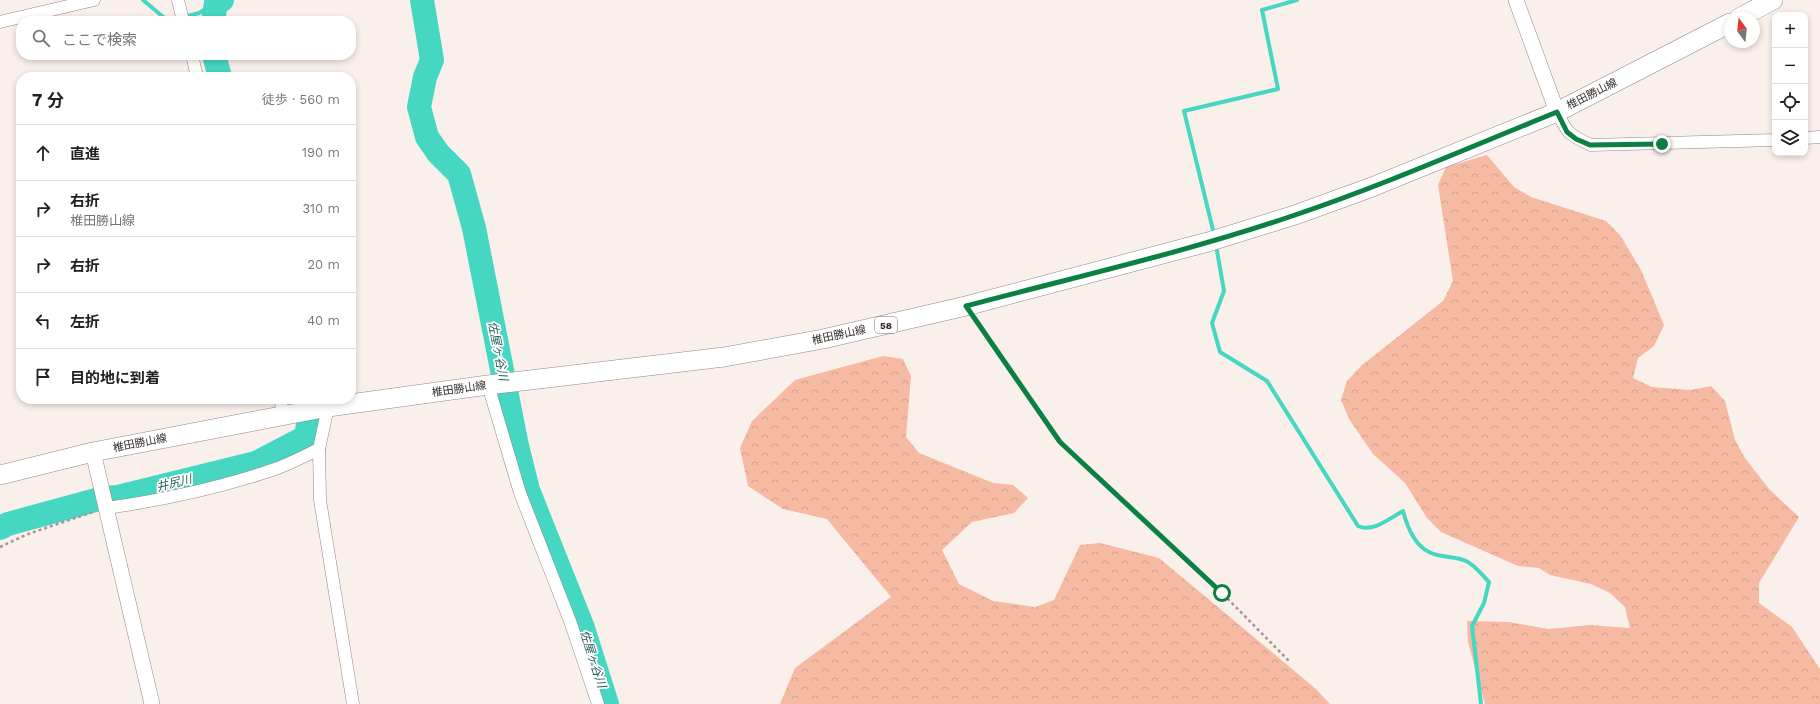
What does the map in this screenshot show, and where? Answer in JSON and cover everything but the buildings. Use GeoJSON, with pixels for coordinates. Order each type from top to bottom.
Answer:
{"type":"FeatureCollection","features":[{"type":"Feature","properties":{"kind":"main road"},"geometry":{"type":"LineString","coordinates":[[1751,12],[1773,0]]}},
{"type":"Feature","properties":{"kind":"main road","name":"椎田勝山線"},"geometry":{"type":"LineString","coordinates":[[356,403],[488,385],[724,357],[823,339],[966,306],[1208,242],[1295,215],[1372,187],[1557,112],[1724,26]]}},
{"type":"Feature","properties":{"kind":"main road","name":"椎田勝山線"},"geometry":{"type":"LineString","coordinates":[[0,475],[282,407],[328,407],[350,404]]}},
{"type":"Feature","properties":{"kind":"street"},"geometry":{"type":"LineString","coordinates":[[26,16],[94,0]]}},
{"type":"Feature","properties":{"kind":"street"},"geometry":{"type":"LineString","coordinates":[[178,0],[182,16]]}},
{"type":"Feature","properties":{"kind":"street"},"geometry":{"type":"LineString","coordinates":[[1516,0],[1557,112],[1567,132],[1576,139],[1590,145],[1772,140]]}},
{"type":"Feature","properties":{"kind":"street"},"geometry":{"type":"LineString","coordinates":[[0,22],[16,18]]}},
{"type":"Feature","properties":{"kind":"street"},"geometry":{"type":"LineString","coordinates":[[193,60],[196,72]]}},
{"type":"Feature","properties":{"kind":"street"},"geometry":{"type":"LineString","coordinates":[[1808,138],[1820,137]]}},
{"type":"Feature","properties":{"kind":"street"},"geometry":{"type":"LineString","coordinates":[[488,385],[520,493],[570,622],[598,704]]}},
{"type":"Feature","properties":{"kind":"street"},"geometry":{"type":"LineString","coordinates":[[328,407],[320,449],[320,500],[353,704]]}},
{"type":"Feature","properties":{"kind":"street"},"geometry":{"type":"LineString","coordinates":[[107,508],[142,503],[229,483],[273,470],[320,449]]}},
{"type":"Feature","properties":{"kind":"street"},"geometry":{"type":"LineString","coordinates":[[94,452],[152,704]]}},
{"type":"Feature","properties":{"kind":"path"},"geometry":{"type":"LineString","coordinates":[[966,306],[1060,442],[1222,593],[1290,662]]}},
{"type":"Feature","properties":{"kind":"path"},"geometry":{"type":"LineString","coordinates":[[0,547],[28,534],[107,508]]}},
{"type":"Feature","properties":{"kind":"green space"},"geometry":{"type":"Polygon","coordinates":[[[1487,155],[1514,187],[1531,197],[1606,221],[1620,235],[1641,270],[1664,325],[1654,346],[1638,358],[1633,378],[1652,387],[1691,390],[1711,386],[1725,401],[1735,440],[1745,458],[1769,489],[1799,517],[1759,583],[1759,603],[1792,627],[1820,669],[1820,704],[1485,704],[1468,642],[1467,621],[1508,622],[1549,629],[1589,625],[1630,628],[1625,607],[1610,593],[1591,584],[1550,575],[1539,568],[1518,566],[1441,532],[1427,518],[1405,483],[1373,454],[1349,419],[1341,400],[1347,381],[1361,366],[1443,301],[1453,281],[1438,185],[1446,167],[1487,155]]]}},
{"type":"Feature","properties":{"kind":"green space"},"geometry":{"type":"Polygon","coordinates":[[[883,356],[903,359],[911,376],[906,437],[919,453],[993,483],[1013,485],[1028,498],[1014,513],[972,522],[942,550],[959,584],[993,601],[1035,607],[1054,600],[1080,545],[1100,543],[1159,558],[1316,689],[1330,704],[780,704],[795,668],[891,597],[827,519],[783,509],[748,486],[740,448],[752,421],[795,380],[883,356]]]}},
{"type":"Feature","properties":{"kind":"waterway"},"geometry":{"type":"LineString","coordinates":[[143,0],[162,16]]}},
{"type":"Feature","properties":{"kind":"waterway","name":"井尻川"},"geometry":{"type":"LineString","coordinates":[[214,16],[216,3],[222,0]]}},
{"type":"Feature","properties":{"kind":"waterway","name":"佐屋ヶ谷川"},"geometry":{"type":"LineString","coordinates":[[422,0],[432,60],[425,77],[419,107],[427,137],[438,153],[459,174],[474,228],[517,446],[528,490],[583,628],[607,704]]}},
{"type":"Feature","properties":{"kind":"waterway"},"geometry":{"type":"LineString","coordinates":[[1214,234],[1184,111],[1278,89],[1262,10],[1297,0]]}},
{"type":"Feature","properties":{"kind":"waterway"},"geometry":{"type":"LineString","coordinates":[[188,16],[199,13],[216,3]]}},
{"type":"Feature","properties":{"kind":"waterway","name":"井尻川"},"geometry":{"type":"LineString","coordinates":[[215,60],[219,72]]}},
{"type":"Feature","properties":{"kind":"waterway"},"geometry":{"type":"LineString","coordinates":[[1216,245],[1224,291],[1212,323],[1220,352],[1267,381],[1358,526],[1370,528],[1387,521],[1403,511],[1412,534],[1419,545],[1433,554],[1466,561],[1489,582],[1484,603],[1472,626],[1481,704]]}},
{"type":"Feature","properties":{"kind":"waterway","name":"井尻川"},"geometry":{"type":"LineString","coordinates":[[0,528],[8,524],[103,498],[118,497],[256,463],[306,437],[311,404]]}},
{"type":"Feature","properties":{"kind":"route"},"geometry":{"type":"LineString","coordinates":[[1222,593],[1116,496],[1060,442],[966,306],[1208,242],[1295,215],[1372,187],[1557,112],[1567,132],[1576,139],[1590,145],[1662,144]]}}]}
